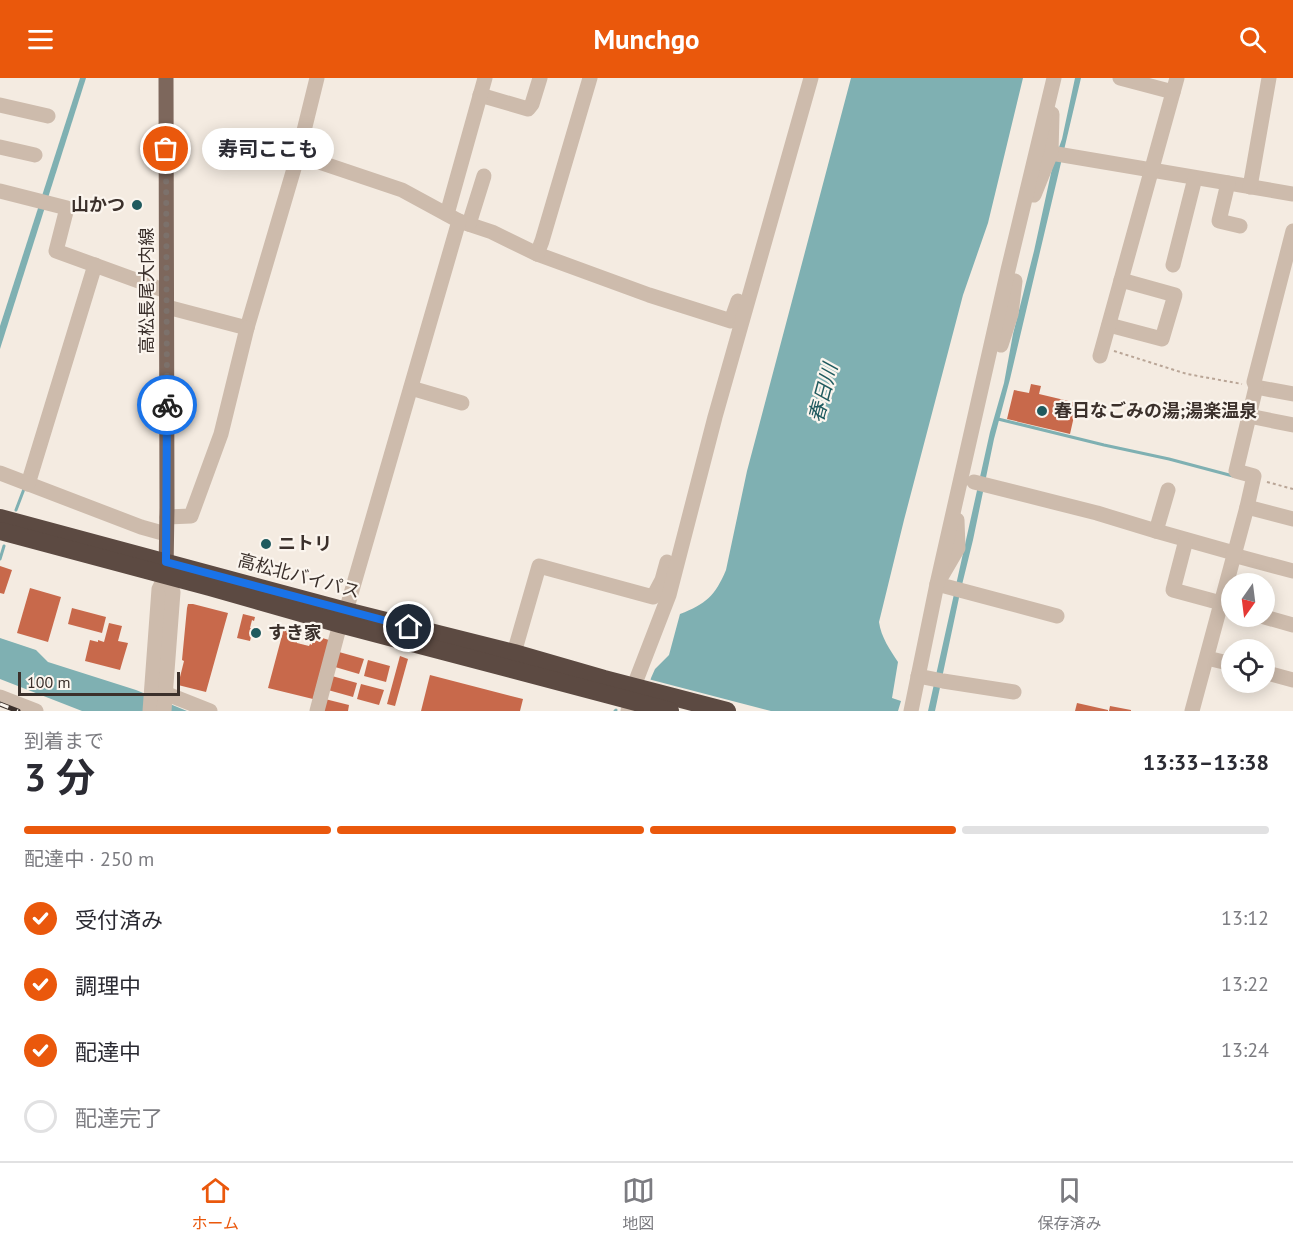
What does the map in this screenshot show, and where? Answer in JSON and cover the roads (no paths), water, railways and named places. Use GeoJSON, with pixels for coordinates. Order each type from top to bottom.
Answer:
{"type":"FeatureCollection","features":[{"type":"Feature","properties":{"kind":"highway","name":"高松北バイパス"},"geometry":{"type":"LineString","coordinates":[[0,518],[166,569],[210,587],[548,670],[670,711]]}},
{"type":"Feature","properties":{"kind":"highway","name":"高松北バイパス"},"geometry":{"type":"LineString","coordinates":[[0,531],[166,569]]}},
{"type":"Feature","properties":{"kind":"highway","name":"高松北バイパス"},"geometry":{"type":"LineString","coordinates":[[343,618],[514,653],[548,670]]}},
{"type":"Feature","properties":{"kind":"highway","name":"高松北バイパス"},"geometry":{"type":"LineString","coordinates":[[635,698],[727,711]]}},
{"type":"Feature","properties":{"kind":"main road","name":"高松長尾大内線"},"geometry":{"type":"LineString","coordinates":[[166,78],[166,569]]}},
{"type":"Feature","properties":{"kind":"street"},"geometry":{"type":"LineString","coordinates":[[317,711],[458,220],[485,78]]}},
{"type":"Feature","properties":{"kind":"street"},"geometry":{"type":"LineString","coordinates":[[480,95],[528,109],[532,104],[540,78]]}},
{"type":"Feature","properties":{"kind":"street"},"geometry":{"type":"LineString","coordinates":[[537,254],[590,78]]}},
{"type":"Feature","properties":{"kind":"street"},"geometry":{"type":"LineString","coordinates":[[635,698],[640,670],[669,595],[715,417],[811,78]]}},
{"type":"Feature","properties":{"kind":"street"},"geometry":{"type":"LineString","coordinates":[[911,711],[918,676],[951,587],[955,517],[970,441],[1029,199],[1054,78]]}},
{"type":"Feature","properties":{"kind":"street"},"geometry":{"type":"LineString","coordinates":[[1102,352],[1175,85],[1120,78]]}},
{"type":"Feature","properties":{"kind":"street"},"geometry":{"type":"LineString","coordinates":[[1250,187],[1269,78]]}},
{"type":"Feature","properties":{"kind":"street"},"geometry":{"type":"LineString","coordinates":[[166,517],[191,516],[220,434],[247,328],[298,155],[312,79]]}},
{"type":"Feature","properties":{"kind":"street"},"geometry":{"type":"LineString","coordinates":[[1029,199],[1059,155],[1049,99]]}},
{"type":"Feature","properties":{"kind":"street"},"geometry":{"type":"LineString","coordinates":[[0,105],[48,116]]}},
{"type":"Feature","properties":{"kind":"street"},"geometry":{"type":"LineString","coordinates":[[0,147],[35,155]]}},
{"type":"Feature","properties":{"kind":"street"},"geometry":{"type":"LineString","coordinates":[[298,155],[402,190],[458,220],[492,232],[537,254],[649,295],[731,321]]}},
{"type":"Feature","properties":{"kind":"street"},"geometry":{"type":"LineString","coordinates":[[1059,155],[1293,194]]}},
{"type":"Feature","properties":{"kind":"street"},"geometry":{"type":"LineString","coordinates":[[458,220],[484,177]]}},
{"type":"Feature","properties":{"kind":"street"},"geometry":{"type":"LineString","coordinates":[[1173,266],[1195,178]]}},
{"type":"Feature","properties":{"kind":"street"},"geometry":{"type":"LineString","coordinates":[[1228,183],[1219,221],[1240,226]]}},
{"type":"Feature","properties":{"kind":"street"},"geometry":{"type":"LineString","coordinates":[[0,191],[67,208],[56,251],[166,291]]}},
{"type":"Feature","properties":{"kind":"street"},"geometry":{"type":"LineString","coordinates":[[1230,573],[1254,476],[1236,471],[1256,387],[1254,382],[1293,231]]}},
{"type":"Feature","properties":{"kind":"street"},"geometry":{"type":"LineString","coordinates":[[715,417],[713,390],[731,321],[747,272],[761,254]]}},
{"type":"Feature","properties":{"kind":"street"},"geometry":{"type":"LineString","coordinates":[[28,484],[95,265]]}},
{"type":"Feature","properties":{"kind":"street"},"geometry":{"type":"LineString","coordinates":[[1109,325],[1162,339],[1175,295],[1121,280]]}},
{"type":"Feature","properties":{"kind":"street"},"geometry":{"type":"LineString","coordinates":[[166,307],[247,328]]}},
{"type":"Feature","properties":{"kind":"street"},"geometry":{"type":"LineString","coordinates":[[1256,387],[1293,394]]}},
{"type":"Feature","properties":{"kind":"street"},"geometry":{"type":"LineString","coordinates":[[411,388],[462,403]]}},
{"type":"Feature","properties":{"kind":"street"},"geometry":{"type":"LineString","coordinates":[[1249,416],[1293,425]]}},
{"type":"Feature","properties":{"kind":"street"},"geometry":{"type":"LineString","coordinates":[[955,517],[980,484],[970,441]]}},
{"type":"Feature","properties":{"kind":"street"},"geometry":{"type":"LineString","coordinates":[[514,653],[539,566],[653,597],[662,580],[692,470],[703,464]]}},
{"type":"Feature","properties":{"kind":"street"},"geometry":{"type":"LineString","coordinates":[[0,473],[141,527],[166,534]]}},
{"type":"Feature","properties":{"kind":"street"},"geometry":{"type":"LineString","coordinates":[[980,484],[1097,513],[1293,571]]}},
{"type":"Feature","properties":{"kind":"street"},"geometry":{"type":"LineString","coordinates":[[1156,531],[1168,490]]}},
{"type":"Feature","properties":{"kind":"street"},"geometry":{"type":"LineString","coordinates":[[1247,507],[1293,519]]}},
{"type":"Feature","properties":{"kind":"street"},"geometry":{"type":"LineString","coordinates":[[1186,540],[1173,590],[1221,605]]}},
{"type":"Feature","properties":{"kind":"street"},"geometry":{"type":"LineString","coordinates":[[150,711],[159,697],[173,592],[166,569]]}},
{"type":"Feature","properties":{"kind":"street"},"geometry":{"type":"LineString","coordinates":[[951,587],[1058,616]]}},
{"type":"Feature","properties":{"kind":"street"},"geometry":{"type":"LineString","coordinates":[[1192,711],[1221,616]]}},
{"type":"Feature","properties":{"kind":"street"},"geometry":{"type":"LineString","coordinates":[[1275,620],[1293,625]]}},
{"type":"Feature","properties":{"kind":"street"},"geometry":{"type":"LineString","coordinates":[[1208,657],[1221,661]]}},
{"type":"Feature","properties":{"kind":"street"},"geometry":{"type":"LineString","coordinates":[[1275,675],[1293,680]]}},
{"type":"Feature","properties":{"kind":"street"},"geometry":{"type":"LineString","coordinates":[[918,676],[1014,692]]}},
{"type":"Feature","properties":{"kind":"street"},"geometry":{"type":"LineString","coordinates":[[0,697],[36,711]]}},
{"type":"Feature","properties":{"kind":"street"},"geometry":{"type":"LineString","coordinates":[[159,697],[210,711]]}},
{"type":"Feature","properties":{"kind":"water"},"geometry":{"type":"Polygon","coordinates":[[[80,78],[86,78],[0,349],[0,326],[80,78]]]}},
{"type":"Feature","properties":{"kind":"water","name":"春日川"},"geometry":{"type":"Polygon","coordinates":[[[851,78],[1023,78],[988,223],[963,295],[879,622],[884,638],[898,662],[892,698],[901,701],[898,711],[642,711],[655,669],[669,655],[680,614],[697,607],[709,598],[726,570],[747,471],[851,78]]]}},
{"type":"Feature","properties":{"kind":"water"},"geometry":{"type":"Polygon","coordinates":[[[1075,78],[1081,78],[994,439],[935,711],[928,711],[990,432],[1004,383],[1013,334],[1075,78]]]}},
{"type":"Feature","properties":{"kind":"water"},"geometry":{"type":"Polygon","coordinates":[[[0,638],[36,650],[48,662],[136,690],[187,711],[82,711],[0,679],[0,638]]]}},
{"type":"Feature","properties":{"kind":"waterway"},"geometry":{"type":"LineString","coordinates":[[998,419],[1233,476]]}},
{"type":"Feature","properties":{"kind":"waterway"},"geometry":{"type":"LineString","coordinates":[[16,510],[24,489]]}},
{"type":"Feature","properties":{"kind":"waterway"},"geometry":{"type":"LineString","coordinates":[[0,559],[4,546]]}},
{"type":"Feature","properties":{"kind":"railway"},"geometry":{"type":"LineString","coordinates":[[0,704],[18,711]]}},
{"type":"Feature","properties":{"kind":"place","name":"寿司ここも"},"geometry":{"type":"Point","coordinates":[166,149]}},
{"type":"Feature","properties":{"kind":"place","name":"山かつ"},"geometry":{"type":"Point","coordinates":[137,205]}},
{"type":"Feature","properties":{"kind":"place","name":"春日なごみの湯;湯楽温泉"},"geometry":{"type":"Point","coordinates":[1042,411]}},
{"type":"Feature","properties":{"kind":"place","name":"ニトリ"},"geometry":{"type":"Point","coordinates":[266,544]}},
{"type":"Feature","properties":{"kind":"place","name":"すき家"},"geometry":{"type":"Point","coordinates":[256,633]}}]}
